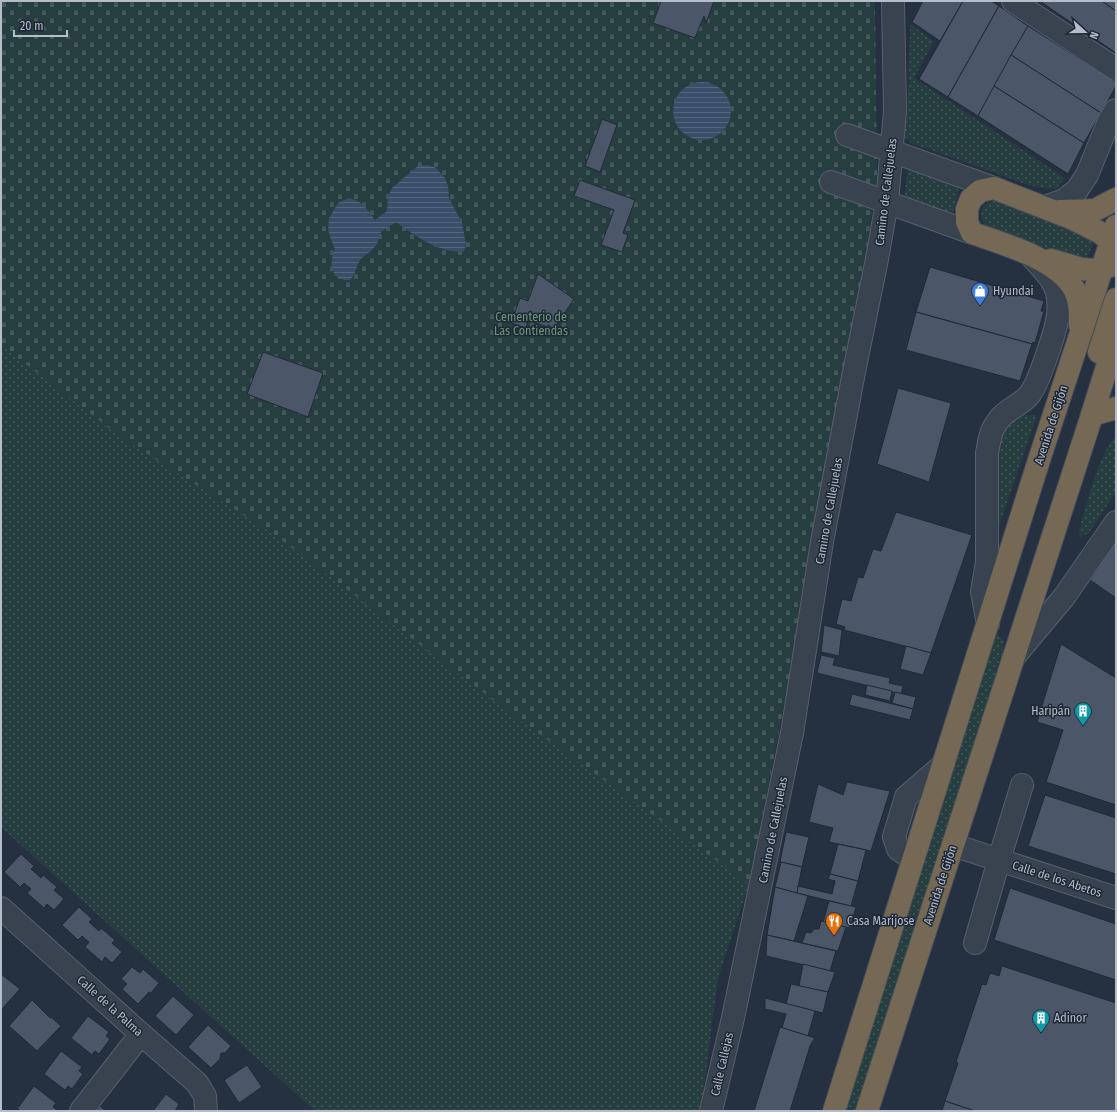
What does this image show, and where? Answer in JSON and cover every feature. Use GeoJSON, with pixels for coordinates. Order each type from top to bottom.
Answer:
{"type":"FeatureCollection","features":[{"type":"Feature","properties":{"kind":"highway"},"geometry":{"type":"LineString","coordinates":[[1109,266],[1082,269],[1029,254],[972,233],[967,222],[967,209],[971,199],[980,191],[994,188],[1050,209],[1114,239]]}},
{"type":"Feature","properties":{"kind":"highway"},"geometry":{"type":"LineString","coordinates":[[1050,209],[1095,210],[1116,199]]}},
{"type":"Feature","properties":{"kind":"highway","name":"Avenida de Gijón"},"geometry":{"type":"LineString","coordinates":[[834,1111],[1040,457],[1080,334],[1109,266],[1114,239]]}},
{"type":"Feature","properties":{"kind":"highway"},"geometry":{"type":"LineString","coordinates":[[1029,254],[1051,266],[1066,277],[1075,290],[1080,304],[1080,334]]}},
{"type":"Feature","properties":{"kind":"highway"},"geometry":{"type":"LineString","coordinates":[[1051,540],[1051,504],[1116,299]]}},
{"type":"Feature","properties":{"kind":"highway","name":"Avenida de Gijón"},"geometry":{"type":"LineString","coordinates":[[867,1111],[1116,338]]}},
{"type":"Feature","properties":{"kind":"highway"},"geometry":{"type":"LineString","coordinates":[[1092,415],[1116,408]]}},
{"type":"Feature","properties":{"kind":"street","name":"Camino de Callejuelas"},"geometry":{"type":"LineString","coordinates":[[734,1018],[792,733],[822,542],[887,202],[896,111],[892,1]]}},
{"type":"Feature","properties":{"kind":"street"},"geometry":{"type":"LineString","coordinates":[[1013,1],[1116,69]]}},
{"type":"Feature","properties":{"kind":"street"},"geometry":{"type":"LineString","coordinates":[[1050,209],[1077,190],[1087,175],[1109,122],[1116,110]]}},
{"type":"Feature","properties":{"kind":"street"},"geometry":{"type":"LineString","coordinates":[[847,135],[994,188]]}},
{"type":"Feature","properties":{"kind":"street"},"geometry":{"type":"LineString","coordinates":[[831,182],[972,233]]}},
{"type":"Feature","properties":{"kind":"street","name":"Avenida de Gijón"},"geometry":{"type":"LineString","coordinates":[[988,624],[982,592],[987,562],[986,453],[993,427],[1008,411],[1029,395],[1036,384],[1056,331],[1059,318],[1057,292],[1051,279],[1029,254]]}},
{"type":"Feature","properties":{"kind":"street","name":"Avenida de Gijón"},"geometry":{"type":"LineString","coordinates":[[1013,658],[1064,597],[1116,522]]}},
{"type":"Feature","properties":{"kind":"street","name":"Calle de los Abetos"},"geometry":{"type":"LineString","coordinates":[[975,943],[1022,785]]}},
{"type":"Feature","properties":{"kind":"street","name":"Calle de los Abetos"},"geometry":{"type":"LineString","coordinates":[[953,845],[1116,898]]}},
{"type":"Feature","properties":{"kind":"street","name":"Calle de la Palma"},"geometry":{"type":"LineString","coordinates":[[1,908],[197,1083],[205,1096],[206,1111]]}},
{"type":"Feature","properties":{"kind":"street","name":"Calle Callejas"},"geometry":{"type":"LineString","coordinates":[[711,1111],[734,1018]]}},
{"type":"Feature","properties":{"kind":"street"},"geometry":{"type":"LineString","coordinates":[[81,1111],[141,1034]]}},
{"type":"Feature","properties":{"kind":"green space","name":"Cementerio de Las Contiendas"},"geometry":{"type":"Polygon","coordinates":[[[1,1],[875,1],[877,175],[846,404],[801,619],[749,884],[521,721],[272,533],[122,438],[1,345],[1,1]]]}},
{"type":"Feature","properties":{"kind":"green space"},"geometry":{"type":"Polygon","coordinates":[[[910,24],[934,41],[914,78],[1065,178],[1056,189],[1026,184],[911,143],[904,136],[909,78],[910,24]]]}},
{"type":"Feature","properties":{"kind":"green space"},"geometry":{"type":"Polygon","coordinates":[[[908,168],[959,188],[952,217],[904,199],[908,168]]]}},
{"type":"Feature","properties":{"kind":"green space"},"geometry":{"type":"Polygon","coordinates":[[[996,200],[1097,236],[1085,262],[985,227],[981,213],[982,209],[987,204],[996,200]]]}},
{"type":"Feature","properties":{"kind":"green space"},"geometry":{"type":"Polygon","coordinates":[[[1,345],[122,438],[272,533],[521,721],[749,884],[718,978],[701,1111],[315,1111],[1,827],[1,345]]]}},
{"type":"Feature","properties":{"kind":"green space"},"geometry":{"type":"Polygon","coordinates":[[[1023,415],[1037,415],[999,526],[995,462],[997,438],[1004,425],[1023,415]]]}},
{"type":"Feature","properties":{"kind":"green space"},"geometry":{"type":"Polygon","coordinates":[[[1116,436],[1116,492],[1089,533],[1080,537],[1079,530],[1098,467],[1116,436]]]}},
{"type":"Feature","properties":{"kind":"green space"},"geometry":{"type":"Polygon","coordinates":[[[997,633],[1004,641],[991,695],[857,1111],[843,1111],[997,633]]]}},
{"type":"Feature","properties":{"kind":"water"},"geometry":{"type":"Polygon","coordinates":[[[696,82],[708,82],[723,90],[731,105],[731,117],[723,132],[708,140],[696,140],[681,132],[673,117],[673,105],[681,90],[696,82]]]}},
{"type":"Feature","properties":{"kind":"water"},"geometry":{"type":"Polygon","coordinates":[[[428,165],[436,168],[445,178],[448,186],[449,198],[462,223],[466,245],[464,251],[446,250],[437,247],[419,238],[396,222],[381,232],[376,245],[360,260],[350,280],[344,280],[335,276],[332,257],[335,250],[328,230],[329,218],[338,203],[349,198],[358,202],[364,206],[375,220],[387,211],[388,197],[392,188],[418,166],[428,165]]]}},
{"type":"Feature","properties":{"kind":"building"},"geometry":{"type":"Polygon","coordinates":[[[661,1],[714,1],[706,23],[704,16],[695,38],[653,23],[661,1]]]}},
{"type":"Feature","properties":{"kind":"building"},"geometry":{"type":"Polygon","coordinates":[[[923,1],[963,1],[940,41],[912,22],[923,1]]]}},
{"type":"Feature","properties":{"kind":"building"},"geometry":{"type":"Polygon","coordinates":[[[963,1],[991,1],[999,6],[948,97],[919,79],[963,1]]]}},
{"type":"Feature","properties":{"kind":"building"},"geometry":{"type":"Polygon","coordinates":[[[1102,1],[1116,11],[1116,53],[1041,2],[1102,1]]]}},
{"type":"Feature","properties":{"kind":"building"},"geometry":{"type":"Polygon","coordinates":[[[1102,1],[1116,1],[1116,11],[1102,1]]]}},
{"type":"Feature","properties":{"kind":"building"},"geometry":{"type":"Polygon","coordinates":[[[999,6],[1028,26],[978,116],[948,97],[999,6]]]}},
{"type":"Feature","properties":{"kind":"building"},"geometry":{"type":"Polygon","coordinates":[[[1028,26],[1116,82],[1116,86],[1101,113],[1011,55],[1028,26]]]}},
{"type":"Feature","properties":{"kind":"building"},"geometry":{"type":"Polygon","coordinates":[[[1011,55],[1101,113],[1084,143],[994,86],[1011,55]]]}},
{"type":"Feature","properties":{"kind":"building"},"geometry":{"type":"Polygon","coordinates":[[[994,86],[1084,143],[1068,174],[978,116],[994,86]]]}},
{"type":"Feature","properties":{"kind":"building"},"geometry":{"type":"Polygon","coordinates":[[[602,119],[617,125],[600,172],[585,166],[602,119]]]}},
{"type":"Feature","properties":{"kind":"building"},"geometry":{"type":"Polygon","coordinates":[[[580,180],[635,200],[623,233],[628,235],[622,252],[601,245],[614,210],[574,196],[580,180]]]}},
{"type":"Feature","properties":{"kind":"building","name":"Hyundai"},"geometry":{"type":"Polygon","coordinates":[[[930,267],[1044,301],[1041,311],[1044,311],[1035,343],[1033,342],[1032,344],[916,312],[930,267]]]}},
{"type":"Feature","properties":{"kind":"building"},"geometry":{"type":"Polygon","coordinates":[[[538,274],[574,299],[554,329],[548,325],[547,327],[528,320],[526,328],[511,323],[520,298],[528,301],[538,274]]]}},
{"type":"Feature","properties":{"kind":"building"},"geometry":{"type":"Polygon","coordinates":[[[916,312],[1032,344],[1020,381],[906,350],[916,312]]]}},
{"type":"Feature","properties":{"kind":"building"},"geometry":{"type":"Polygon","coordinates":[[[263,352],[323,373],[308,417],[247,394],[263,352]]]}},
{"type":"Feature","properties":{"kind":"building"},"geometry":{"type":"Polygon","coordinates":[[[898,388],[951,403],[929,482],[877,464],[898,388]]]}},
{"type":"Feature","properties":{"kind":"building"},"geometry":{"type":"Polygon","coordinates":[[[896,512],[972,535],[931,653],[844,630],[845,627],[836,624],[842,599],[851,601],[858,577],[863,578],[873,549],[881,551],[896,512]]]}},
{"type":"Feature","properties":{"kind":"building"},"geometry":{"type":"Polygon","coordinates":[[[1116,541],[1116,598],[1090,580],[1116,541]]]}},
{"type":"Feature","properties":{"kind":"building"},"geometry":{"type":"Polygon","coordinates":[[[824,625],[842,630],[839,656],[821,652],[824,625]]]}},
{"type":"Feature","properties":{"kind":"building","name":"Haripán"},"geometry":{"type":"Polygon","coordinates":[[[1061,644],[1116,678],[1116,805],[1046,782],[1063,730],[1037,722],[1061,644]]]}},
{"type":"Feature","properties":{"kind":"building"},"geometry":{"type":"Polygon","coordinates":[[[906,646],[931,653],[923,675],[900,669],[906,646]]]}},
{"type":"Feature","properties":{"kind":"building"},"geometry":{"type":"Polygon","coordinates":[[[821,655],[835,658],[833,665],[890,678],[889,683],[903,686],[901,694],[817,673],[821,655]]]}},
{"type":"Feature","properties":{"kind":"building"},"geometry":{"type":"Polygon","coordinates":[[[867,685],[892,691],[890,701],[865,695],[867,685]]]}},
{"type":"Feature","properties":{"kind":"building"},"geometry":{"type":"Polygon","coordinates":[[[895,692],[916,697],[913,709],[892,703],[895,692]]]}},
{"type":"Feature","properties":{"kind":"building"},"geometry":{"type":"Polygon","coordinates":[[[852,694],[913,709],[910,720],[849,705],[852,694]]]}},
{"type":"Feature","properties":{"kind":"building"},"geometry":{"type":"Polygon","coordinates":[[[847,782],[890,791],[871,851],[829,842],[833,828],[809,822],[818,784],[843,795],[847,782]]]}},
{"type":"Feature","properties":{"kind":"building"},"geometry":{"type":"Polygon","coordinates":[[[1045,795],[1116,818],[1116,874],[1028,846],[1045,795]]]}},
{"type":"Feature","properties":{"kind":"building"},"geometry":{"type":"Polygon","coordinates":[[[786,832],[809,837],[802,867],[780,862],[786,832]]]}},
{"type":"Feature","properties":{"kind":"building"},"geometry":{"type":"Polygon","coordinates":[[[838,844],[866,850],[858,881],[830,874],[838,844]]]}},
{"type":"Feature","properties":{"kind":"building"},"geometry":{"type":"Polygon","coordinates":[[[21,854],[34,866],[31,869],[41,878],[43,875],[57,887],[54,890],[64,899],[54,910],[47,904],[44,908],[27,893],[31,889],[24,883],[20,887],[4,872],[21,854]]]}},
{"type":"Feature","properties":{"kind":"building"},"geometry":{"type":"Polygon","coordinates":[[[781,862],[802,867],[797,893],[775,887],[781,862]]]}},
{"type":"Feature","properties":{"kind":"building"},"geometry":{"type":"Polygon","coordinates":[[[830,874],[858,881],[851,906],[797,893],[798,886],[832,894],[835,881],[828,879],[830,874]]]}},
{"type":"Feature","properties":{"kind":"building"},"geometry":{"type":"Polygon","coordinates":[[[775,887],[808,896],[794,941],[767,935],[775,887]]]}},
{"type":"Feature","properties":{"kind":"building"},"geometry":{"type":"Polygon","coordinates":[[[1010,888],[1116,924],[1116,980],[994,940],[1010,888]]]}},
{"type":"Feature","properties":{"kind":"building"},"geometry":{"type":"Polygon","coordinates":[[[829,901],[856,907],[850,928],[823,922],[829,901]]]}},
{"type":"Feature","properties":{"kind":"building"},"geometry":{"type":"Polygon","coordinates":[[[79,907],[92,919],[89,922],[99,931],[101,928],[115,940],[112,943],[122,952],[112,963],[105,957],[102,962],[85,947],[89,942],[82,936],[78,940],[62,925],[79,907]]]}},
{"type":"Feature","properties":{"kind":"building"},"geometry":{"type":"Polygon","coordinates":[[[821,921],[846,927],[838,951],[802,943],[806,932],[811,933],[814,929],[819,929],[821,921]]]}},
{"type":"Feature","properties":{"kind":"building"},"geometry":{"type":"Polygon","coordinates":[[[767,935],[836,951],[830,971],[766,956],[767,935]]]}},
{"type":"Feature","properties":{"kind":"building"},"geometry":{"type":"Polygon","coordinates":[[[803,964],[835,972],[828,992],[799,986],[803,964]]]}},
{"type":"Feature","properties":{"kind":"building","name":"Adinor"},"geometry":{"type":"Polygon","coordinates":[[[1002,966],[1116,1003],[1116,1111],[975,1111],[945,1101],[958,1063],[956,1062],[982,984],[986,985],[990,973],[999,976],[1002,966]]]}},
{"type":"Feature","properties":{"kind":"building"},"geometry":{"type":"Polygon","coordinates":[[[132,967],[140,973],[143,969],[159,983],[151,993],[149,992],[138,1004],[122,989],[127,984],[121,979],[132,967]]]}},
{"type":"Feature","properties":{"kind":"building"},"geometry":{"type":"Polygon","coordinates":[[[1,974],[20,989],[1,1010],[1,974]]]}},
{"type":"Feature","properties":{"kind":"building"},"geometry":{"type":"Polygon","coordinates":[[[791,984],[828,992],[823,1013],[786,1004],[791,984]]]}},
{"type":"Feature","properties":{"kind":"building"},"geometry":{"type":"Polygon","coordinates":[[[173,996],[194,1015],[176,1035],[155,1016],[173,996]]]}},
{"type":"Feature","properties":{"kind":"building"},"geometry":{"type":"Polygon","coordinates":[[[765,998],[815,1011],[808,1036],[782,1028],[786,1014],[765,1009],[765,998]]]}},
{"type":"Feature","properties":{"kind":"building"},"geometry":{"type":"Polygon","coordinates":[[[32,1000],[50,1018],[51,1017],[61,1026],[37,1051],[9,1026],[32,1000]]]}},
{"type":"Feature","properties":{"kind":"building"},"geometry":{"type":"Polygon","coordinates":[[[88,1016],[109,1032],[106,1036],[110,1039],[99,1054],[95,1051],[92,1055],[71,1038],[88,1016]]]}},
{"type":"Feature","properties":{"kind":"building"},"geometry":{"type":"Polygon","coordinates":[[[208,1025],[231,1046],[225,1053],[221,1053],[220,1059],[211,1068],[188,1047],[208,1025]]]}},
{"type":"Feature","properties":{"kind":"building"},"geometry":{"type":"Polygon","coordinates":[[[780,1027],[815,1038],[810,1046],[790,1111],[754,1111],[780,1027]]]}},
{"type":"Feature","properties":{"kind":"building"},"geometry":{"type":"Polygon","coordinates":[[[61,1051],[82,1067],[79,1071],[83,1074],[72,1089],[68,1086],[65,1090],[44,1074],[61,1051]]]}},
{"type":"Feature","properties":{"kind":"building"},"geometry":{"type":"Polygon","coordinates":[[[247,1065],[262,1087],[239,1103],[224,1080],[247,1065]]]}},
{"type":"Feature","properties":{"kind":"building"},"geometry":{"type":"Polygon","coordinates":[[[34,1086],[56,1103],[53,1107],[57,1110],[56,1111],[21,1111],[17,1109],[34,1086]]]}},
{"type":"Feature","properties":{"kind":"building"},"geometry":{"type":"Polygon","coordinates":[[[166,1094],[179,1104],[175,1111],[153,1111],[166,1094]]]}},
{"type":"Feature","properties":{"kind":"building"},"geometry":{"type":"Polygon","coordinates":[[[945,1101],[975,1111],[942,1111],[945,1101]]]}},
{"type":"Feature","properties":{"kind":"building"},"geometry":{"type":"Polygon","coordinates":[[[100,1106],[106,1111],[96,1111],[100,1106]]]}},
{"type":"Feature","properties":{"kind":"place","name":"Hyundai"},"geometry":{"type":"Point","coordinates":[980,306]}},
{"type":"Feature","properties":{"kind":"place","name":"Haripán"},"geometry":{"type":"Point","coordinates":[1083,726]}},
{"type":"Feature","properties":{"kind":"place","name":"Casa Marijose"},"geometry":{"type":"Point","coordinates":[834,936]}},
{"type":"Feature","properties":{"kind":"place","name":"Adinor"},"geometry":{"type":"Point","coordinates":[1041,1033]}}]}
